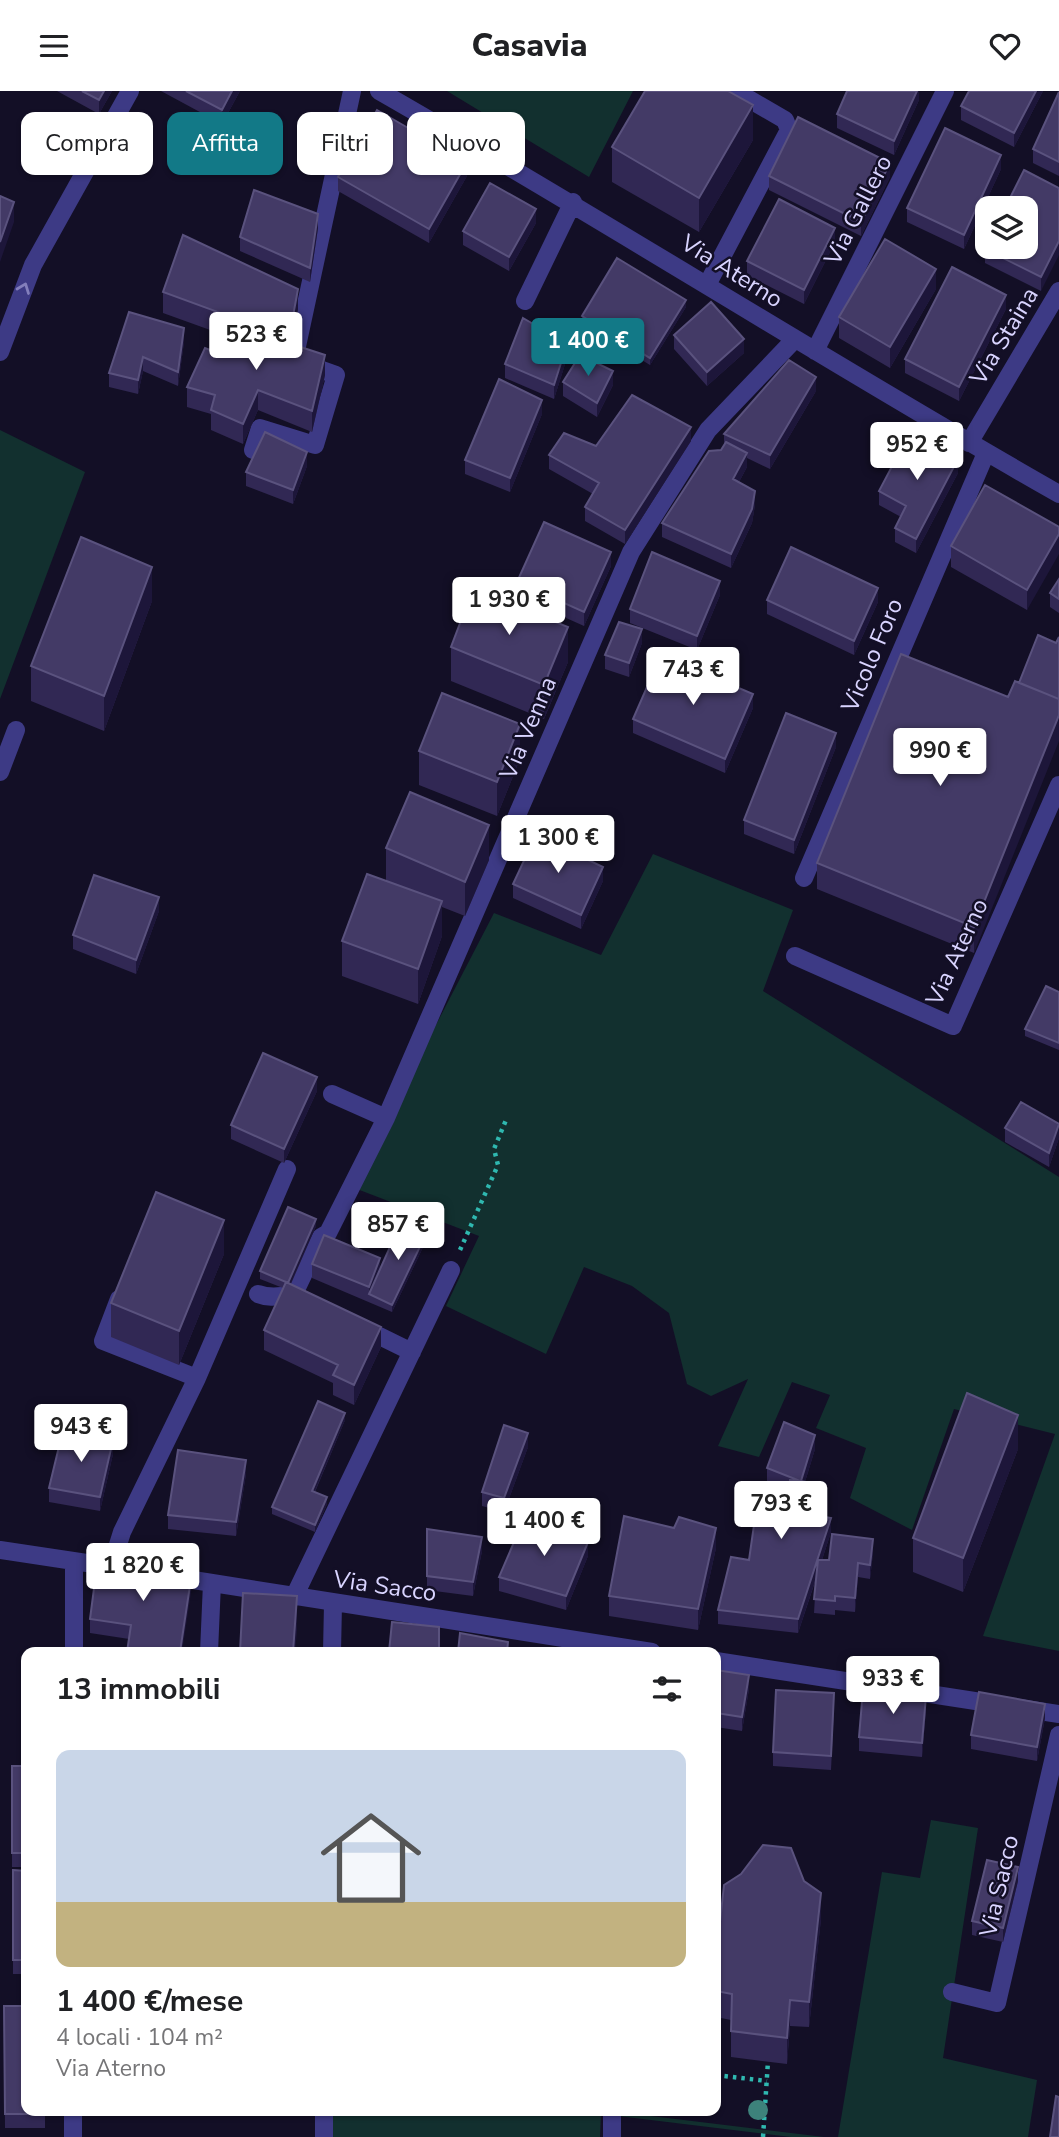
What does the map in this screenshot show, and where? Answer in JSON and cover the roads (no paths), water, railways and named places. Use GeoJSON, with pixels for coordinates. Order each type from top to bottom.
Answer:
{"type":"FeatureCollection","features":[{"type":"Feature","properties":{"kind":"street"},"geometry":{"type":"LineString","coordinates":[[0,352],[33,265],[130,91]]}},
{"type":"Feature","properties":{"kind":"street"},"geometry":{"type":"LineString","coordinates":[[253,450],[260,428],[315,445],[336,375],[294,360],[352,91]]}},
{"type":"Feature","properties":{"kind":"street","name":"Via Aterno"},"geometry":{"type":"LineString","coordinates":[[379,91],[573,202],[795,339],[1059,494]]}},
{"type":"Feature","properties":{"kind":"street"},"geometry":{"type":"LineString","coordinates":[[707,285],[789,130],[785,120],[735,91]]}},
{"type":"Feature","properties":{"kind":"street","name":"Via Gallero"},"geometry":{"type":"LineString","coordinates":[[815,351],[945,91]]}},
{"type":"Feature","properties":{"kind":"street"},"geometry":{"type":"LineString","coordinates":[[525,302],[573,202]]}},
{"type":"Feature","properties":{"kind":"street","name":"Via Staina"},"geometry":{"type":"LineString","coordinates":[[969,443],[1059,291]]}},
{"type":"Feature","properties":{"kind":"street","name":"Via Venna"},"geometry":{"type":"LineString","coordinates":[[293,1294],[320,1237],[328,1233],[386,1118],[631,552],[708,430],[795,339]]}},
{"type":"Feature","properties":{"kind":"street","name":"Vicolo Foro"},"geometry":{"type":"LineString","coordinates":[[804,877],[986,453]]}},
{"type":"Feature","properties":{"kind":"street"},"geometry":{"type":"LineString","coordinates":[[0,772],[16,730]]}},
{"type":"Feature","properties":{"kind":"street","name":"Via Aterno"},"geometry":{"type":"LineString","coordinates":[[795,956],[953,1025],[1059,785]]}},
{"type":"Feature","properties":{"kind":"street"},"geometry":{"type":"LineString","coordinates":[[332,1094],[386,1118]]}},
{"type":"Feature","properties":{"kind":"street"},"geometry":{"type":"LineString","coordinates":[[111,1567],[121,1532],[197,1378],[287,1169]]}},
{"type":"Feature","properties":{"kind":"street"},"geometry":{"type":"LineString","coordinates":[[294,1597],[451,1270]]}},
{"type":"Feature","properties":{"kind":"street"},"geometry":{"type":"LineString","coordinates":[[128,1277],[103,1341],[197,1378]]}},
{"type":"Feature","properties":{"kind":"street"},"geometry":{"type":"LineString","coordinates":[[258,1294],[272,1300],[293,1294],[317,1306]]}},
{"type":"Feature","properties":{"kind":"street"},"geometry":{"type":"LineString","coordinates":[[341,1318],[412,1352]]}},
{"type":"Feature","properties":{"kind":"street","name":"Via Sacco"},"geometry":{"type":"LineString","coordinates":[[0,1550],[604,1647]]}},
{"type":"Feature","properties":{"kind":"street"},"geometry":{"type":"LineString","coordinates":[[74,1562],[74,1647]]}},
{"type":"Feature","properties":{"kind":"street"},"geometry":{"type":"LineString","coordinates":[[209,1647],[212,1583]]}},
{"type":"Feature","properties":{"kind":"street"},"geometry":{"type":"LineString","coordinates":[[332,1647],[333,1604]]}},
{"type":"Feature","properties":{"kind":"street"},"geometry":{"type":"LineString","coordinates":[[721,1662],[1059,1714]]}},
{"type":"Feature","properties":{"kind":"street","name":"Via Sacco"},"geometry":{"type":"LineString","coordinates":[[953,1992],[997,2003],[1059,1735]]}},
{"type":"Feature","properties":{"kind":"street"},"geometry":{"type":"LineString","coordinates":[[73,2116],[73,2137]]}},
{"type":"Feature","properties":{"kind":"street"},"geometry":{"type":"LineString","coordinates":[[324,2116],[324,2137]]}},
{"type":"Feature","properties":{"kind":"street"},"geometry":{"type":"LineString","coordinates":[[612,2116],[612,2137]]}}]}
